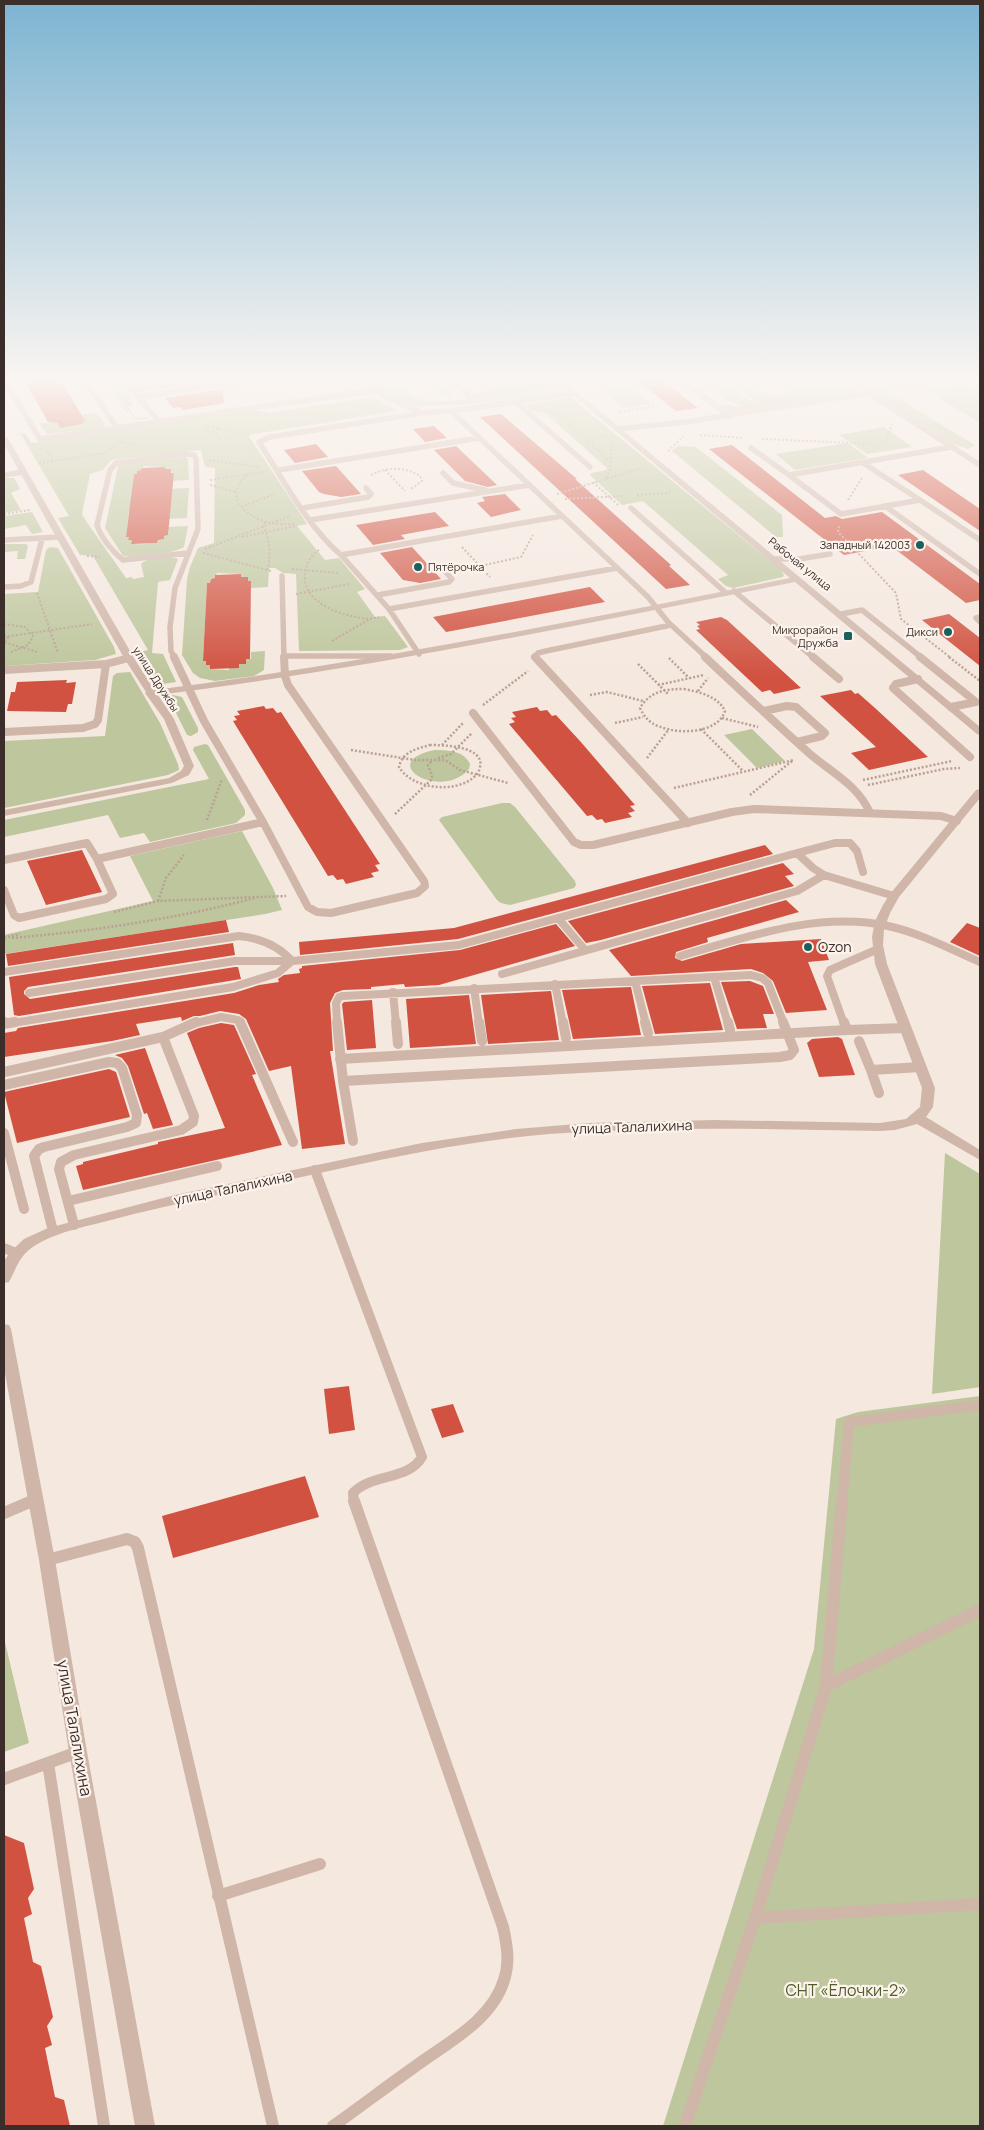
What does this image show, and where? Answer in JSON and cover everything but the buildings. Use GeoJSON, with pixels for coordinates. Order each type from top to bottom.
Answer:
{"type":"FeatureCollection","features":[{"type":"Feature","properties":{"kind":"street","name":"улица Дружбы"},"geometry":{"type":"LineString","coordinates":[[4,813],[164,782],[185,773],[189,766],[169,719],[150,693],[129,658],[27,478]]}},
{"type":"Feature","properties":{"kind":"street","name":"Рабочая улица"},"geometry":{"type":"LineString","coordinates":[[672,478],[842,614],[980,732]]}},
{"type":"Feature","properties":{"kind":"street"},"geometry":{"type":"LineString","coordinates":[[150,693],[285,676],[419,654],[798,579]]}},
{"type":"Feature","properties":{"kind":"street"},"geometry":{"type":"LineString","coordinates":[[980,792],[894,896],[879,924],[877,937],[884,975],[921,1067],[928,1090],[929,1100],[926,1109],[917,1118],[980,1156]]}},
{"type":"Feature","properties":{"kind":"street","name":"улица Талалихина"},"geometry":{"type":"LineString","coordinates":[[4,1278],[10,1251],[53,1231],[315,1170],[451,1142],[548,1130],[688,1125],[891,1127],[917,1118]]}},
{"type":"Feature","properties":{"kind":"street","name":"улица Талалихина"},"geometry":{"type":"LineString","coordinates":[[4,1330],[47,1560],[78,1752],[145,2126]]}},
{"type":"Feature","properties":{"kind":"lane"},"geometry":{"type":"LineString","coordinates":[[109,478],[97,526],[99,532],[118,557],[130,560],[189,552]]}},
{"type":"Feature","properties":{"kind":"lane"},"geometry":{"type":"LineString","coordinates":[[197,478],[198,529],[175,588],[170,636],[173,655],[204,721],[310,909],[326,913],[413,895],[421,891],[425,886],[424,881],[386,823],[290,688],[285,676],[282,576]]}},
{"type":"Feature","properties":{"kind":"lane"},"geometry":{"type":"LineString","coordinates":[[284,478],[310,520],[332,548],[341,555],[378,595],[419,654]]}},
{"type":"Feature","properties":{"kind":"lane"},"geometry":{"type":"LineString","coordinates":[[449,478],[455,484],[490,492]]}},
{"type":"Feature","properties":{"kind":"lane"},"geometry":{"type":"LineString","coordinates":[[522,478],[657,607],[660,615],[812,756],[848,783],[867,804],[870,813]]}},
{"type":"Feature","properties":{"kind":"lane"},"geometry":{"type":"LineString","coordinates":[[794,478],[841,514],[920,500]]}},
{"type":"Feature","properties":{"kind":"lane"},"geometry":{"type":"LineString","coordinates":[[886,478],[980,540]]}},
{"type":"Feature","properties":{"kind":"lane"},"geometry":{"type":"LineString","coordinates":[[310,520],[529,485]]}},
{"type":"Feature","properties":{"kind":"lane"},"geometry":{"type":"LineString","coordinates":[[303,509],[368,497],[371,496],[368,490]]}},
{"type":"Feature","properties":{"kind":"lane"},"geometry":{"type":"LineString","coordinates":[[885,506],[980,574]]}},
{"type":"Feature","properties":{"kind":"lane"},"geometry":{"type":"LineString","coordinates":[[631,508],[730,592],[838,679]]}},
{"type":"Feature","properties":{"kind":"lane"},"geometry":{"type":"LineString","coordinates":[[341,555],[562,516]]}},
{"type":"Feature","properties":{"kind":"lane"},"geometry":{"type":"LineString","coordinates":[[4,540],[60,537]]}},
{"type":"Feature","properties":{"kind":"lane"},"geometry":{"type":"LineString","coordinates":[[4,587],[28,584],[32,581],[42,539]]}},
{"type":"Feature","properties":{"kind":"lane"},"geometry":{"type":"LineString","coordinates":[[775,559],[799,559],[830,554]]}},
{"type":"Feature","properties":{"kind":"lane"},"geometry":{"type":"LineString","coordinates":[[378,595],[449,582],[452,579],[440,566]]}},
{"type":"Feature","properties":{"kind":"lane"},"geometry":{"type":"LineString","coordinates":[[388,609],[617,568]]}},
{"type":"Feature","properties":{"kind":"lane"},"geometry":{"type":"LineString","coordinates":[[842,614],[862,610],[976,702],[951,707]]}},
{"type":"Feature","properties":{"kind":"lane"},"geometry":{"type":"LineString","coordinates":[[980,617],[976,618],[980,622]]}},
{"type":"Feature","properties":{"kind":"lane"},"geometry":{"type":"LineString","coordinates":[[671,625],[542,652],[535,657],[538,663],[688,823]]}},
{"type":"Feature","properties":{"kind":"lane"},"geometry":{"type":"LineString","coordinates":[[285,656],[404,656]]}},
{"type":"Feature","properties":{"kind":"lane"},"geometry":{"type":"LineString","coordinates":[[4,670],[106,664],[129,658]]}},
{"type":"Feature","properties":{"kind":"lane"},"geometry":{"type":"LineString","coordinates":[[4,732],[83,728],[95,724],[98,720],[106,664]]}},
{"type":"Feature","properties":{"kind":"lane"},"geometry":{"type":"LineString","coordinates":[[918,679],[896,684],[893,686],[894,689],[970,757]]}},
{"type":"Feature","properties":{"kind":"lane"},"geometry":{"type":"LineString","coordinates":[[764,712],[785,707],[796,707],[826,733],[822,736],[797,742]]}},
{"type":"Feature","properties":{"kind":"lane"},"geometry":{"type":"LineString","coordinates":[[473,713],[531,788],[578,844],[593,845],[743,810],[773,809],[942,816],[957,821]]}},
{"type":"Feature","properties":{"kind":"lane"},"geometry":{"type":"LineString","coordinates":[[97,859],[262,822]]}},
{"type":"Feature","properties":{"kind":"lane"},"geometry":{"type":"LineString","coordinates":[[29,993],[235,962],[292,961],[452,946],[836,842],[847,841],[854,846],[863,872]]}},
{"type":"Feature","properties":{"kind":"lane"},"geometry":{"type":"LineString","coordinates":[[4,860],[84,843],[89,844],[112,894],[106,899],[19,918],[14,915],[4,890]]}},
{"type":"Feature","properties":{"kind":"lane"},"geometry":{"type":"LineString","coordinates":[[797,853],[813,868],[824,874],[894,896]]}},
{"type":"Feature","properties":{"kind":"lane"},"geometry":{"type":"LineString","coordinates":[[502,974],[797,891],[824,874]]}},
{"type":"Feature","properties":{"kind":"lane"},"geometry":{"type":"LineString","coordinates":[[558,918],[585,950]]}},
{"type":"Feature","properties":{"kind":"lane"},"geometry":{"type":"LineString","coordinates":[[680,956],[805,924],[851,922],[879,924],[911,933],[980,962]]}},
{"type":"Feature","properties":{"kind":"lane"},"geometry":{"type":"LineString","coordinates":[[4,972],[239,936],[269,944],[283,951],[292,961]]}},
{"type":"Feature","properties":{"kind":"lane"},"geometry":{"type":"LineString","coordinates":[[847,1030],[828,983],[828,973],[834,967],[878,949]]}},
{"type":"Feature","properties":{"kind":"lane"},"geometry":{"type":"LineString","coordinates":[[4,1023],[234,987],[278,973],[292,961]]}},
{"type":"Feature","properties":{"kind":"lane"},"geometry":{"type":"LineString","coordinates":[[343,1081],[786,1057],[794,1050],[769,986],[765,981],[751,975],[347,995],[337,1000],[340,1059],[343,1081],[353,1141]]}},
{"type":"Feature","properties":{"kind":"lane"},"geometry":{"type":"LineString","coordinates":[[714,977],[730,1030]]}},
{"type":"Feature","properties":{"kind":"lane"},"geometry":{"type":"LineString","coordinates":[[635,981],[648,1033]]}},
{"type":"Feature","properties":{"kind":"lane"},"geometry":{"type":"LineString","coordinates":[[555,984],[566,1038]]}},
{"type":"Feature","properties":{"kind":"lane"},"geometry":{"type":"LineString","coordinates":[[474,988],[482,1041]]}},
{"type":"Feature","properties":{"kind":"lane"},"geometry":{"type":"LineString","coordinates":[[393,992],[398,1044]]}},
{"type":"Feature","properties":{"kind":"lane"},"geometry":{"type":"LineString","coordinates":[[4,1072],[163,1037],[186,1025],[224,1017],[238,1020],[292,1142]]}},
{"type":"Feature","properties":{"kind":"lane"},"geometry":{"type":"LineString","coordinates":[[340,1059],[905,1028]]}},
{"type":"Feature","properties":{"kind":"lane"},"geometry":{"type":"LineString","coordinates":[[74,1225],[59,1169],[64,1159],[181,1130],[194,1122],[194,1116],[163,1037]]}},
{"type":"Feature","properties":{"kind":"lane"},"geometry":{"type":"LineString","coordinates":[[859,1041],[879,1093]]}},
{"type":"Feature","properties":{"kind":"lane"},"geometry":{"type":"LineString","coordinates":[[4,1085],[109,1062],[117,1063],[122,1068],[136,1115],[136,1123],[128,1127],[44,1147],[34,1156],[53,1231]]}},
{"type":"Feature","properties":{"kind":"lane"},"geometry":{"type":"LineString","coordinates":[[871,1070],[921,1067]]}},
{"type":"Feature","properties":{"kind":"lane"},"geometry":{"type":"LineString","coordinates":[[4,1133],[24,1209]]}},
{"type":"Feature","properties":{"kind":"lane"},"geometry":{"type":"LineString","coordinates":[[68,1201],[217,1166]]}},
{"type":"Feature","properties":{"kind":"lane"},"geometry":{"type":"LineString","coordinates":[[315,1170],[422,1458],[411,1469],[361,1484],[353,1493],[354,1504],[502,1926],[509,1959],[502,1986],[484,2014],[457,2036],[333,2126]]}},
{"type":"Feature","properties":{"kind":"lane"},"geometry":{"type":"LineString","coordinates":[[685,2126],[755,1918],[826,1686],[849,1422],[980,1405]]}},
{"type":"Feature","properties":{"kind":"lane"},"geometry":{"type":"LineString","coordinates":[[4,1513],[35,1500]]}},
{"type":"Feature","properties":{"kind":"lane"},"geometry":{"type":"LineString","coordinates":[[47,1560],[127,1539],[135,1542],[138,1548],[273,2126]]}},
{"type":"Feature","properties":{"kind":"lane"},"geometry":{"type":"LineString","coordinates":[[826,1686],[980,1610]]}},
{"type":"Feature","properties":{"kind":"lane"},"geometry":{"type":"LineString","coordinates":[[4,1779],[78,1752]]}},
{"type":"Feature","properties":{"kind":"lane"},"geometry":{"type":"LineString","coordinates":[[48,1763],[104,2126]]}},
{"type":"Feature","properties":{"kind":"lane"},"geometry":{"type":"LineString","coordinates":[[218,1896],[320,1864]]}},
{"type":"Feature","properties":{"kind":"lane"},"geometry":{"type":"LineString","coordinates":[[755,1918],[980,1904]]}},
{"type":"Feature","properties":{"kind":"path"},"geometry":{"type":"LineString","coordinates":[[197,482],[219,478]]}},
{"type":"Feature","properties":{"kind":"path"},"geometry":{"type":"LineString","coordinates":[[234,539],[301,524],[265,522],[241,507],[236,500],[236,492],[242,478]]}},
{"type":"Feature","properties":{"kind":"path"},"geometry":{"type":"LineString","coordinates":[[393,478],[405,490]]}},
{"type":"Feature","properties":{"kind":"path"},"geometry":{"type":"LineString","coordinates":[[368,490],[405,490],[420,484],[422,478]]}},
{"type":"Feature","properties":{"kind":"path"},"geometry":{"type":"LineString","coordinates":[[589,478],[619,506],[631,508]]}},
{"type":"Feature","properties":{"kind":"path"},"geometry":{"type":"LineString","coordinates":[[544,499],[605,478]]}},
{"type":"Feature","properties":{"kind":"path"},"geometry":{"type":"LineString","coordinates":[[861,478],[855,486],[841,514],[838,532],[896,593],[901,619],[980,681]]}},
{"type":"Feature","properties":{"kind":"path"},"geometry":{"type":"LineString","coordinates":[[197,482],[236,492]]}},
{"type":"Feature","properties":{"kind":"path"},"geometry":{"type":"LineString","coordinates":[[544,499],[609,497],[671,492],[664,485]]}},
{"type":"Feature","properties":{"kind":"path"},"geometry":{"type":"LineString","coordinates":[[241,507],[291,490]]}},
{"type":"Feature","properties":{"kind":"path"},"geometry":{"type":"LineString","coordinates":[[189,552],[210,548],[234,539],[303,509]]}},
{"type":"Feature","properties":{"kind":"path"},"geometry":{"type":"LineString","coordinates":[[4,514],[35,510]]}},
{"type":"Feature","properties":{"kind":"path"},"geometry":{"type":"LineString","coordinates":[[446,573],[521,557],[530,539],[544,527],[548,519]]}},
{"type":"Feature","properties":{"kind":"path"},"geometry":{"type":"LineString","coordinates":[[263,527],[265,522]]}},
{"type":"Feature","properties":{"kind":"path"},"geometry":{"type":"LineString","coordinates":[[189,552],[203,553],[268,570],[270,548],[267,532],[263,527]]}},
{"type":"Feature","properties":{"kind":"path"},"geometry":{"type":"LineString","coordinates":[[451,536],[502,589]]}},
{"type":"Feature","properties":{"kind":"path"},"geometry":{"type":"LineString","coordinates":[[307,656],[370,619],[344,614],[320,602],[308,592],[304,582],[305,570],[316,552],[332,548]]}},
{"type":"Feature","properties":{"kind":"path"},"geometry":{"type":"LineString","coordinates":[[71,556],[118,557]]}},
{"type":"Feature","properties":{"kind":"path"},"geometry":{"type":"LineString","coordinates":[[287,568],[358,574]]}},
{"type":"Feature","properties":{"kind":"path"},"geometry":{"type":"LineString","coordinates":[[283,596],[365,581]]}},
{"type":"Feature","properties":{"kind":"path"},"geometry":{"type":"LineString","coordinates":[[28,584],[37,594],[61,660]]}},
{"type":"Feature","properties":{"kind":"path"},"geometry":{"type":"LineString","coordinates":[[4,624],[22,626],[32,633],[33,639],[28,645],[19,650],[4,654]]}},
{"type":"Feature","properties":{"kind":"path"},"geometry":{"type":"LineString","coordinates":[[4,636],[8,637],[94,624]]}},
{"type":"Feature","properties":{"kind":"path"},"geometry":{"type":"LineString","coordinates":[[4,642],[8,637]]}},
{"type":"Feature","properties":{"kind":"path"},"geometry":{"type":"LineString","coordinates":[[669,658],[689,678]]}},
{"type":"Feature","properties":{"kind":"path"},"geometry":{"type":"LineString","coordinates":[[442,744],[473,713],[538,663]]}},
{"type":"Feature","properties":{"kind":"path"},"geometry":{"type":"LineString","coordinates":[[638,664],[669,695]]}},
{"type":"Feature","properties":{"kind":"path"},"geometry":{"type":"LineString","coordinates":[[658,685],[711,674],[698,691]]}},
{"type":"Feature","properties":{"kind":"path"},"geometry":{"type":"LineString","coordinates":[[684,689],[698,691],[717,700],[723,706],[722,718],[714,724],[689,731],[649,722],[640,708],[643,701],[650,695],[664,690],[684,689]]}},
{"type":"Feature","properties":{"kind":"path"},"geometry":{"type":"LineString","coordinates":[[573,699],[607,692],[643,701]]}},
{"type":"Feature","properties":{"kind":"path"},"geometry":{"type":"LineString","coordinates":[[599,727],[644,716]]}},
{"type":"Feature","properties":{"kind":"path"},"geometry":{"type":"LineString","coordinates":[[722,718],[767,729],[780,727]]}},
{"type":"Feature","properties":{"kind":"path"},"geometry":{"type":"LineString","coordinates":[[638,770],[669,728]]}},
{"type":"Feature","properties":{"kind":"path"},"geometry":{"type":"LineString","coordinates":[[701,729],[743,772]]}},
{"type":"Feature","properties":{"kind":"path"},"geometry":{"type":"LineString","coordinates":[[442,744],[459,747],[473,753],[478,759],[480,766],[476,774],[464,783],[452,786],[426,786],[405,778],[400,772],[398,765],[401,758],[418,748],[442,744]]}},
{"type":"Feature","properties":{"kind":"path"},"geometry":{"type":"LineString","coordinates":[[333,747],[401,758],[445,760],[457,769],[531,788]]}},
{"type":"Feature","properties":{"kind":"path"},"geometry":{"type":"LineString","coordinates":[[386,823],[426,786],[432,776],[428,765],[434,759],[451,754],[459,747]]}},
{"type":"Feature","properties":{"kind":"path"},"geometry":{"type":"LineString","coordinates":[[659,791],[812,756]]}},
{"type":"Feature","properties":{"kind":"path"},"geometry":{"type":"LineString","coordinates":[[848,783],[970,757]]}},
{"type":"Feature","properties":{"kind":"path"},"geometry":{"type":"LineString","coordinates":[[743,810],[743,803],[746,798],[792,760]]}},
{"type":"Feature","properties":{"kind":"path"},"geometry":{"type":"LineString","coordinates":[[853,789],[944,769],[966,768]]}},
{"type":"Feature","properties":{"kind":"path"},"geometry":{"type":"LineString","coordinates":[[158,902],[166,878],[206,824],[223,776]]}},
{"type":"Feature","properties":{"kind":"path"},"geometry":{"type":"LineString","coordinates":[[112,912],[158,902],[302,896]]}},
{"type":"Feature","properties":{"kind":"path"},"geometry":{"type":"LineString","coordinates":[[4,938],[63,934],[186,914],[260,897]]}},
{"type":"Feature","properties":{"kind":"path"},"geometry":{"type":"LineString","coordinates":[[4,938],[28,932]]}},
{"type":"Feature","properties":{"kind":"green space"},"geometry":{"type":"Polygon","coordinates":[[[4,478],[14,478],[20,489],[11,493],[21,510],[4,513],[4,478]]]}},
{"type":"Feature","properties":{"kind":"green space"},"geometry":{"type":"Polygon","coordinates":[[[47,478],[89,478],[82,514],[126,578],[144,577],[141,564],[153,558],[178,559],[170,580],[158,582],[152,653],[163,654],[176,682],[163,684],[153,681],[136,653],[148,650],[93,556],[80,555],[58,518],[69,516],[47,478]]]}},
{"type":"Feature","properties":{"kind":"green space"},"geometry":{"type":"Polygon","coordinates":[[[116,478],[133,478],[131,498],[132,511],[129,511],[126,537],[129,537],[128,540],[132,540],[131,543],[157,543],[158,540],[164,539],[164,536],[168,535],[169,530],[165,530],[165,527],[188,526],[184,547],[155,555],[136,557],[123,556],[105,528],[116,478]]]}},
{"type":"Feature","properties":{"kind":"green space"},"geometry":{"type":"Polygon","coordinates":[[[173,478],[189,478],[189,480],[170,481],[173,478]]]}},
{"type":"Feature","properties":{"kind":"green space"},"geometry":{"type":"Polygon","coordinates":[[[215,478],[277,478],[307,524],[297,526],[325,560],[339,558],[365,589],[357,592],[375,617],[385,616],[408,647],[400,650],[299,651],[296,574],[283,573],[275,568],[269,568],[268,587],[251,588],[251,581],[248,581],[248,577],[241,577],[241,574],[217,573],[210,583],[207,583],[203,661],[206,661],[206,665],[210,665],[210,669],[229,670],[229,668],[239,668],[239,664],[246,664],[246,659],[251,659],[251,652],[265,651],[264,670],[254,676],[215,681],[200,678],[193,673],[182,655],[187,579],[198,548],[214,543],[215,478]]]}},
{"type":"Feature","properties":{"kind":"green space"},"geometry":{"type":"Polygon","coordinates":[[[594,478],[669,478],[781,570],[784,575],[783,577],[733,588],[726,586],[718,579],[728,575],[643,501],[622,505],[594,478]]]}},
{"type":"Feature","properties":{"kind":"green space"},"geometry":{"type":"Polygon","coordinates":[[[705,478],[736,478],[782,515],[783,537],[776,537],[705,478]]]}},
{"type":"Feature","properties":{"kind":"green space"},"geometry":{"type":"Polygon","coordinates":[[[189,488],[187,518],[166,519],[166,515],[170,515],[169,489],[189,488]]]}},
{"type":"Feature","properties":{"kind":"green space"},"geometry":{"type":"Polygon","coordinates":[[[32,512],[43,532],[32,534],[26,525],[4,529],[4,516],[32,512]]]}},
{"type":"Feature","properties":{"kind":"green space"},"geometry":{"type":"Polygon","coordinates":[[[4,544],[26,544],[28,546],[25,559],[17,559],[18,551],[4,552],[4,544]]]}},
{"type":"Feature","properties":{"kind":"green space"},"geometry":{"type":"Polygon","coordinates":[[[50,547],[58,548],[114,647],[116,654],[95,660],[4,666],[4,594],[38,592],[46,550],[50,547]]]}},
{"type":"Feature","properties":{"kind":"green space"},"geometry":{"type":"Polygon","coordinates":[[[130,672],[160,723],[179,770],[168,775],[4,808],[4,741],[105,736],[113,676],[117,673],[130,672]]]}},
{"type":"Feature","properties":{"kind":"green space"},"geometry":{"type":"Polygon","coordinates":[[[173,695],[182,697],[198,728],[198,732],[191,736],[187,735],[166,698],[173,695]]]}},
{"type":"Feature","properties":{"kind":"green space"},"geometry":{"type":"Polygon","coordinates":[[[752,729],[785,761],[757,768],[724,735],[752,729]]]}},
{"type":"Feature","properties":{"kind":"green space"},"geometry":{"type":"Polygon","coordinates":[[[208,745],[245,810],[245,815],[236,823],[150,842],[144,833],[120,838],[108,815],[4,837],[4,820],[209,779],[193,750],[194,747],[208,745]]]}},
{"type":"Feature","properties":{"kind":"green space"},"geometry":{"type":"Polygon","coordinates":[[[435,750],[451,751],[464,756],[470,764],[469,769],[457,778],[443,782],[430,781],[419,776],[412,770],[411,763],[418,756],[435,750]]]}},
{"type":"Feature","properties":{"kind":"green space"},"geometry":{"type":"Polygon","coordinates":[[[502,803],[510,803],[515,807],[575,881],[576,885],[574,888],[510,905],[497,900],[439,820],[442,817],[502,803]]]}},
{"type":"Feature","properties":{"kind":"green space"},"geometry":{"type":"Polygon","coordinates":[[[242,831],[273,888],[282,910],[4,954],[4,935],[153,901],[130,856],[242,831]]]}},
{"type":"Feature","properties":{"kind":"green space"},"geometry":{"type":"Polygon","coordinates":[[[945,1153],[980,1174],[980,1387],[932,1394],[945,1153]]]}},
{"type":"Feature","properties":{"kind":"green space","name":"СНТ «Ёлочки-2»"},"geometry":{"type":"Polygon","coordinates":[[[980,1396],[980,2126],[663,2126],[814,1649],[836,1419],[858,1412],[980,1396]]]}},
{"type":"Feature","properties":{"kind":"green space"},"geometry":{"type":"Polygon","coordinates":[[[4,1638],[29,1743],[4,1752],[4,1638]]]}},
{"type":"Feature","properties":{"kind":"place","name":"Западный 142003"},"geometry":{"type":"Point","coordinates":[920,545]}},
{"type":"Feature","properties":{"kind":"place","name":"Пятёрочка"},"geometry":{"type":"Point","coordinates":[418,567]}},
{"type":"Feature","properties":{"kind":"place","name":"Дикси"},"geometry":{"type":"Point","coordinates":[948,632]}},
{"type":"Feature","properties":{"kind":"place","name":"Микрорайон Дружба"},"geometry":{"type":"Point","coordinates":[848,636]}},
{"type":"Feature","properties":{"kind":"place","name":"Ozon"},"geometry":{"type":"Point","coordinates":[808,947]}}]}
